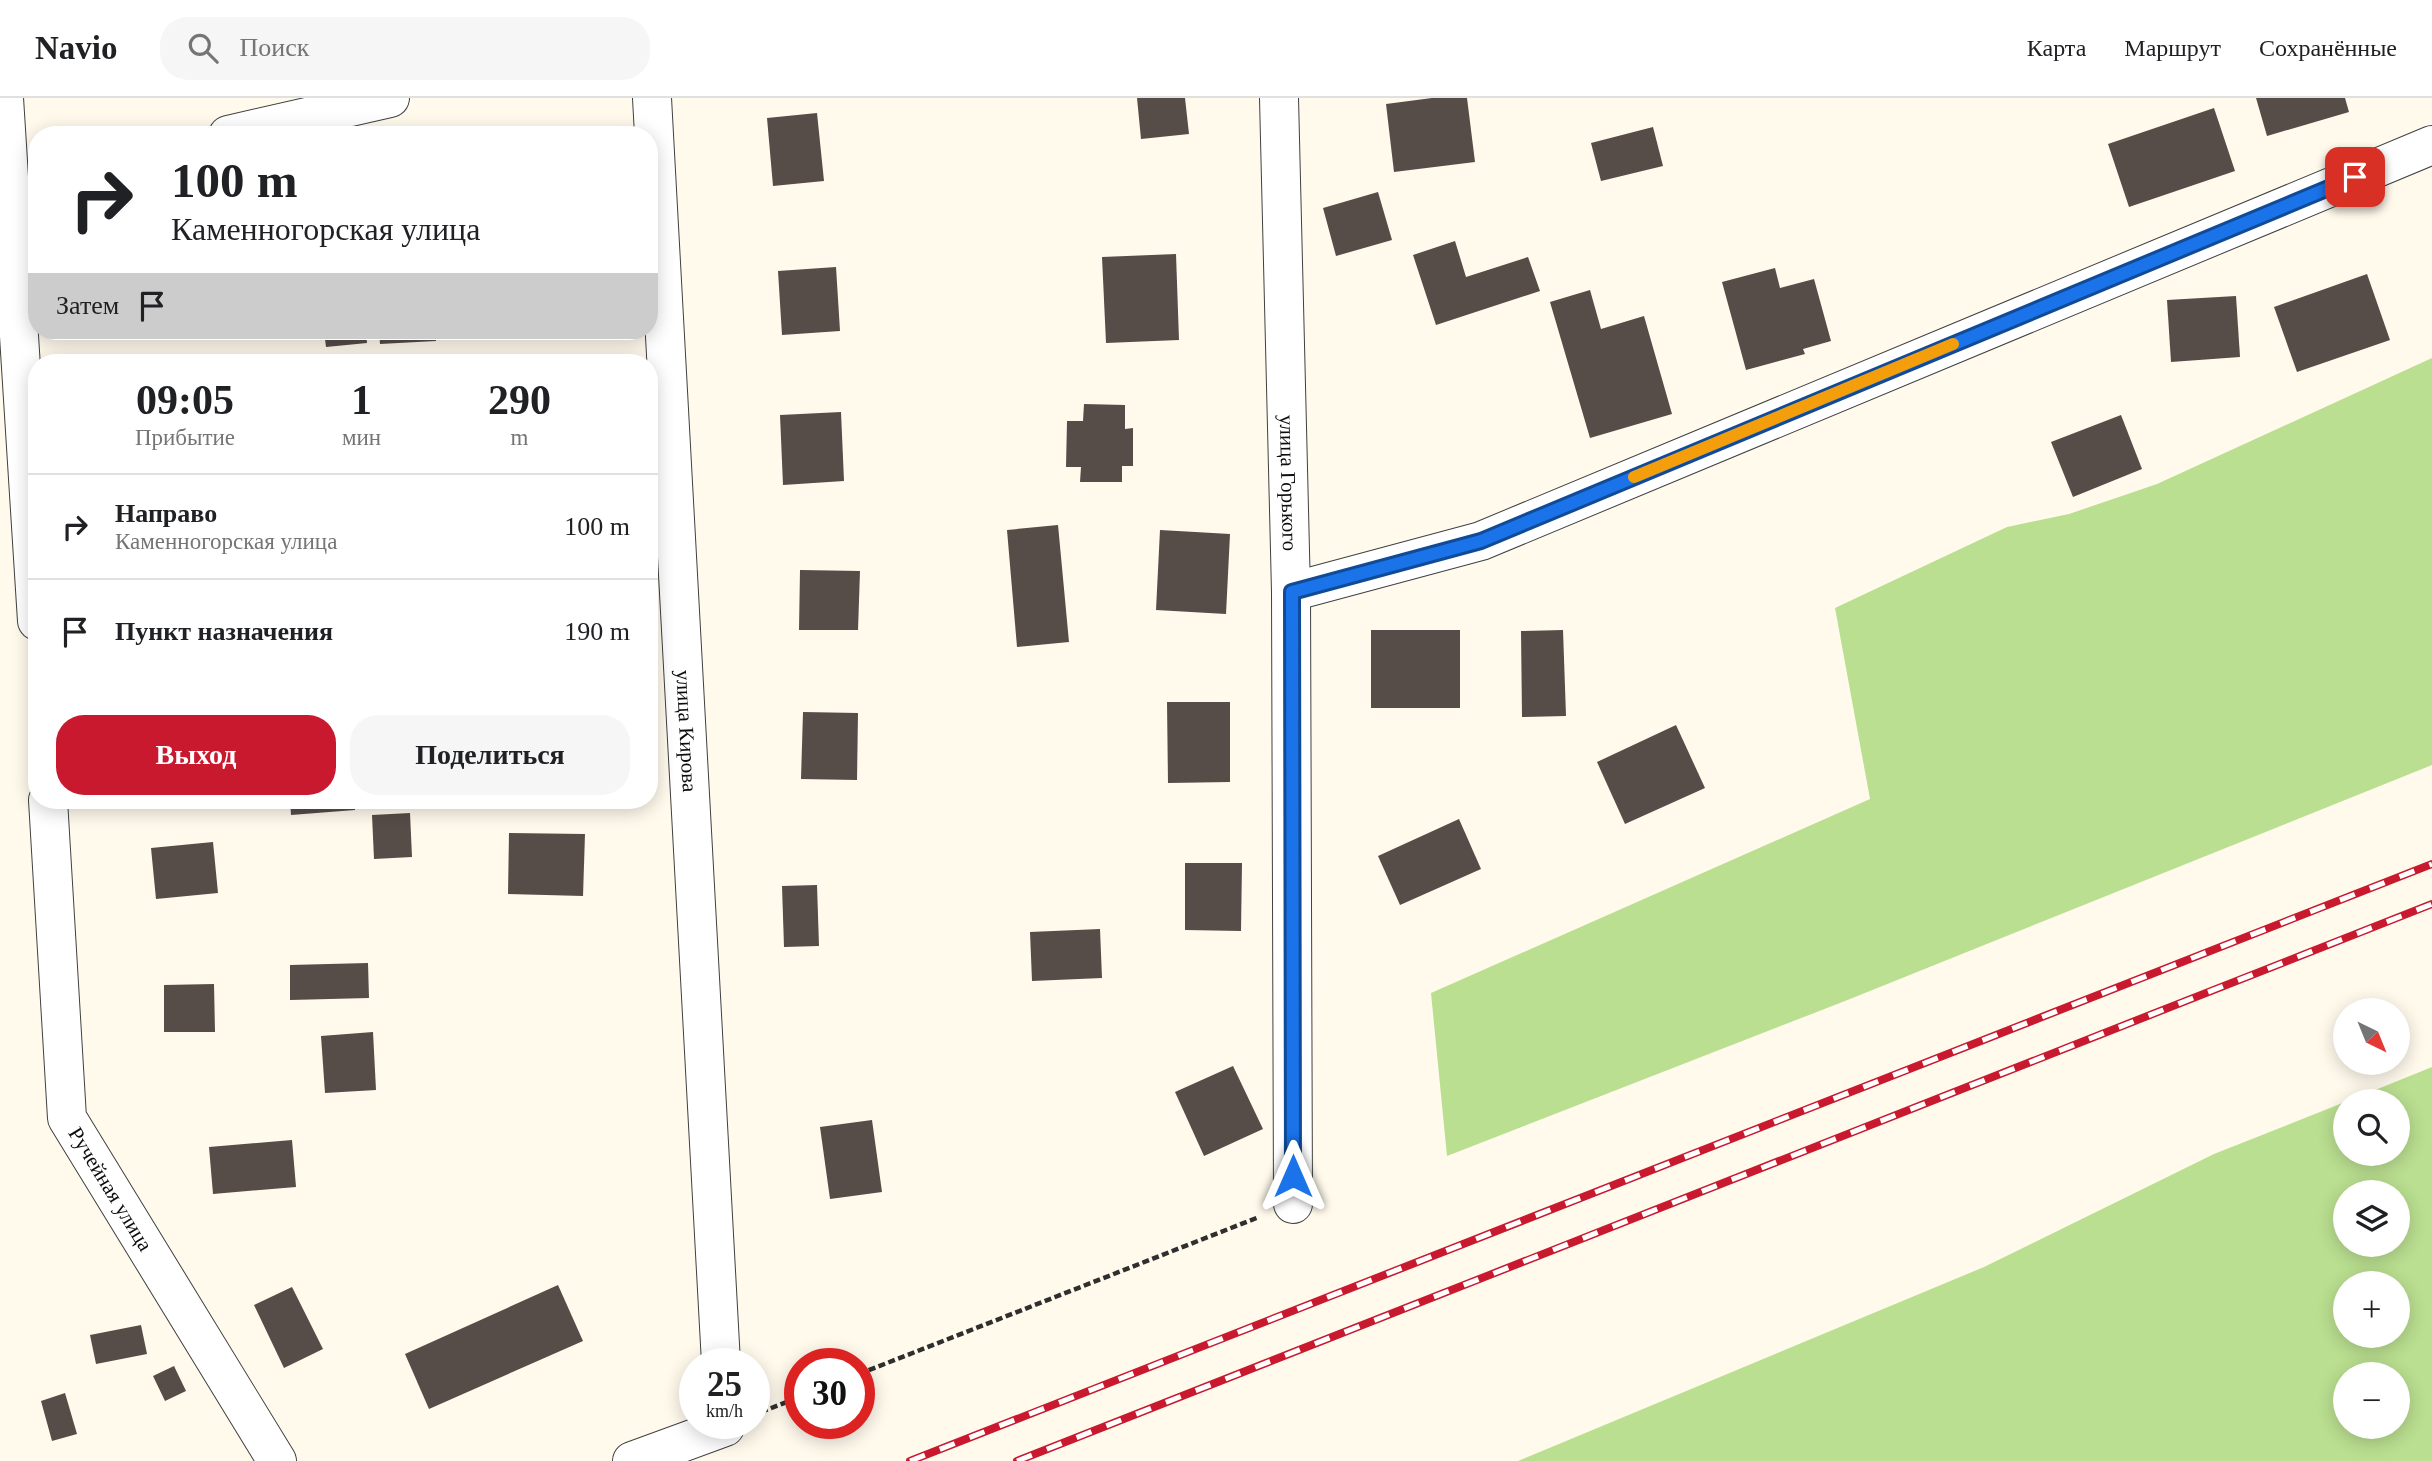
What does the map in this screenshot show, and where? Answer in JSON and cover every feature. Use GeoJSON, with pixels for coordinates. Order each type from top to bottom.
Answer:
{"type":"FeatureCollection","features":[{"type":"Feature","properties":{"kind":"street"},"geometry":{"type":"LineString","coordinates":[[4,98],[16,183],[28,433]]}},
{"type":"Feature","properties":{"kind":"street"},"geometry":{"type":"LineString","coordinates":[[267,126],[390,98]]}},
{"type":"Feature","properties":{"kind":"street","name":"улица Кирова"},"geometry":{"type":"LineString","coordinates":[[652,98],[654,126]]}},
{"type":"Feature","properties":{"kind":"street","name":"улица Горького"},"geometry":{"type":"LineString","coordinates":[[1279,98],[1292,592],[1293,1204]]}},
{"type":"Feature","properties":{"kind":"street"},"geometry":{"type":"LineString","coordinates":[[1292,592],[1481,541],[2432,145]]}},
{"type":"Feature","properties":{"kind":"street","name":"улица Кирова"},"geometry":{"type":"LineString","coordinates":[[658,208],[720,1348]]}},
{"type":"Feature","properties":{"kind":"street","name":"Ручейная улица"},"geometry":{"type":"LineString","coordinates":[[49,809],[67,1118],[278,1461]]}},
{"type":"Feature","properties":{"kind":"street"},"geometry":{"type":"LineString","coordinates":[[632,1461],[690,1439]]}},
{"type":"Feature","properties":{"kind":"path"},"geometry":{"type":"LineString","coordinates":[[875,1368],[1293,1204]]}},
{"type":"Feature","properties":{"kind":"green space"},"geometry":{"type":"Polygon","coordinates":[[[2432,358],[2432,765],[1845,1001],[1447,1156],[1431,993],[1870,799],[1835,608],[2007,527],[2069,514],[2157,484],[2432,358]]]}},
{"type":"Feature","properties":{"kind":"green space"},"geometry":{"type":"Polygon","coordinates":[[[2432,1067],[2432,1461],[1518,1461],[1984,1267],[2214,1154],[2333,1107],[2333,1166],[2410,1166],[2410,1089],[2378,1089],[2432,1067]]]}},
{"type":"Feature","properties":{"kind":"building"},"geometry":{"type":"Polygon","coordinates":[[[1137,98],[1185,98],[1189,134],[1141,139],[1137,98]]]}},
{"type":"Feature","properties":{"kind":"building"},"geometry":{"type":"Polygon","coordinates":[[[1432,98],[1467,98],[1475,162],[1394,172],[1386,104],[1432,98]]]}},
{"type":"Feature","properties":{"kind":"building"},"geometry":{"type":"Polygon","coordinates":[[[2256,98],[2345,98],[2349,112],[2267,136],[2256,98]]]}},
{"type":"Feature","properties":{"kind":"building"},"geometry":{"type":"Polygon","coordinates":[[[2214,108],[2235,171],[2129,207],[2108,144],[2214,108]]]}},
{"type":"Feature","properties":{"kind":"building"},"geometry":{"type":"Polygon","coordinates":[[[817,113],[824,181],[773,186],[767,118],[817,113]]]}},
{"type":"Feature","properties":{"kind":"building"},"geometry":{"type":"Polygon","coordinates":[[[1653,127],[1663,166],[1601,181],[1591,143],[1653,127]]]}},
{"type":"Feature","properties":{"kind":"building"},"geometry":{"type":"Polygon","coordinates":[[[1378,192],[1392,240],[1336,256],[1323,208],[1378,192]]]}},
{"type":"Feature","properties":{"kind":"building"},"geometry":{"type":"Polygon","coordinates":[[[1455,241],[1466,277],[1528,257],[1540,291],[1436,325],[1413,255],[1455,241]]]}},
{"type":"Feature","properties":{"kind":"building"},"geometry":{"type":"Polygon","coordinates":[[[1176,254],[1179,340],[1106,343],[1102,257],[1176,254]]]}},
{"type":"Feature","properties":{"kind":"building"},"geometry":{"type":"Polygon","coordinates":[[[836,267],[840,331],[782,335],[778,271],[836,267]]]}},
{"type":"Feature","properties":{"kind":"building"},"geometry":{"type":"Polygon","coordinates":[[[1775,268],[1780,288],[1814,279],[1831,341],[1803,349],[1805,354],[1746,370],[1722,282],[1775,268]]]}},
{"type":"Feature","properties":{"kind":"building"},"geometry":{"type":"Polygon","coordinates":[[[2367,274],[2390,340],[2297,372],[2274,307],[2367,274]]]}},
{"type":"Feature","properties":{"kind":"building"},"geometry":{"type":"Polygon","coordinates":[[[1590,290],[1601,329],[1644,316],[1672,414],[1590,438],[1550,302],[1590,290]]]}},
{"type":"Feature","properties":{"kind":"building"},"geometry":{"type":"Polygon","coordinates":[[[2236,296],[2240,357],[2171,362],[2167,300],[2236,296]]]}},
{"type":"Feature","properties":{"kind":"building"},"geometry":{"type":"Polygon","coordinates":[[[325,340],[367,340],[367,343],[326,347],[325,340]]]}},
{"type":"Feature","properties":{"kind":"building"},"geometry":{"type":"Polygon","coordinates":[[[380,340],[436,340],[436,341],[380,344],[380,340]]]}},
{"type":"Feature","properties":{"kind":"building"},"geometry":{"type":"Polygon","coordinates":[[[1084,404],[1125,405],[1125,429],[1133,428],[1133,466],[1122,466],[1122,482],[1080,482],[1081,467],[1066,467],[1067,421],[1083,421],[1084,404]]]}},
{"type":"Feature","properties":{"kind":"building"},"geometry":{"type":"Polygon","coordinates":[[[841,412],[844,481],[783,485],[780,415],[841,412]]]}},
{"type":"Feature","properties":{"kind":"building"},"geometry":{"type":"Polygon","coordinates":[[[2121,415],[2142,469],[2073,497],[2051,442],[2121,415]]]}},
{"type":"Feature","properties":{"kind":"building"},"geometry":{"type":"Polygon","coordinates":[[[1058,525],[1069,642],[1017,647],[1007,530],[1058,525]]]}},
{"type":"Feature","properties":{"kind":"building"},"geometry":{"type":"Polygon","coordinates":[[[1160,530],[1230,534],[1226,614],[1156,610],[1160,530]]]}},
{"type":"Feature","properties":{"kind":"building"},"geometry":{"type":"Polygon","coordinates":[[[800,570],[860,571],[858,630],[799,630],[800,570]]]}},
{"type":"Feature","properties":{"kind":"building"},"geometry":{"type":"Polygon","coordinates":[[[1371,630],[1460,630],[1460,708],[1371,708],[1371,630]]]}},
{"type":"Feature","properties":{"kind":"building"},"geometry":{"type":"Polygon","coordinates":[[[1563,630],[1566,716],[1522,717],[1521,631],[1563,630]]]}},
{"type":"Feature","properties":{"kind":"building"},"geometry":{"type":"Polygon","coordinates":[[[1167,702],[1230,702],[1230,782],[1168,783],[1167,702]]]}},
{"type":"Feature","properties":{"kind":"building"},"geometry":{"type":"Polygon","coordinates":[[[803,712],[858,713],[857,780],[801,779],[803,712]]]}},
{"type":"Feature","properties":{"kind":"building"},"geometry":{"type":"Polygon","coordinates":[[[1676,725],[1705,788],[1625,824],[1597,762],[1676,725]]]}},
{"type":"Feature","properties":{"kind":"building"},"geometry":{"type":"Polygon","coordinates":[[[291,809],[355,809],[355,810],[291,815],[291,809]]]}},
{"type":"Feature","properties":{"kind":"building"},"geometry":{"type":"Polygon","coordinates":[[[410,813],[412,857],[374,859],[372,815],[410,813]]]}},
{"type":"Feature","properties":{"kind":"building"},"geometry":{"type":"Polygon","coordinates":[[[1459,819],[1481,869],[1400,905],[1378,856],[1459,819]]]}},
{"type":"Feature","properties":{"kind":"building"},"geometry":{"type":"Polygon","coordinates":[[[509,833],[585,834],[583,896],[508,894],[509,833]]]}},
{"type":"Feature","properties":{"kind":"building"},"geometry":{"type":"Polygon","coordinates":[[[213,842],[218,893],[156,899],[151,848],[213,842]]]}},
{"type":"Feature","properties":{"kind":"building"},"geometry":{"type":"Polygon","coordinates":[[[1185,863],[1242,863],[1241,931],[1185,930],[1185,863]]]}},
{"type":"Feature","properties":{"kind":"building"},"geometry":{"type":"Polygon","coordinates":[[[817,885],[819,946],[784,947],[782,886],[817,885]]]}},
{"type":"Feature","properties":{"kind":"building"},"geometry":{"type":"Polygon","coordinates":[[[1100,929],[1102,978],[1032,981],[1030,932],[1100,929]]]}},
{"type":"Feature","properties":{"kind":"building"},"geometry":{"type":"Polygon","coordinates":[[[368,963],[369,998],[290,1000],[290,965],[368,963]]]}},
{"type":"Feature","properties":{"kind":"building"},"geometry":{"type":"Polygon","coordinates":[[[214,984],[215,1032],[164,1032],[164,985],[214,984]]]}},
{"type":"Feature","properties":{"kind":"building"},"geometry":{"type":"Polygon","coordinates":[[[373,1032],[376,1090],[325,1093],[321,1036],[373,1032]]]}},
{"type":"Feature","properties":{"kind":"building"},"geometry":{"type":"Polygon","coordinates":[[[1233,1066],[1263,1129],[1204,1156],[1175,1092],[1233,1066]]]}},
{"type":"Feature","properties":{"kind":"building"},"geometry":{"type":"Polygon","coordinates":[[[872,1120],[882,1192],[830,1199],[820,1127],[872,1120]]]}},
{"type":"Feature","properties":{"kind":"building"},"geometry":{"type":"Polygon","coordinates":[[[292,1140],[296,1187],[213,1194],[209,1147],[292,1140]]]}},
{"type":"Feature","properties":{"kind":"building"},"geometry":{"type":"Polygon","coordinates":[[[558,1285],[583,1341],[429,1409],[405,1354],[558,1285]]]}},
{"type":"Feature","properties":{"kind":"building"},"geometry":{"type":"Polygon","coordinates":[[[292,1287],[323,1349],[284,1368],[254,1305],[292,1287]]]}},
{"type":"Feature","properties":{"kind":"building"},"geometry":{"type":"Polygon","coordinates":[[[141,1325],[147,1354],[96,1364],[90,1335],[141,1325]]]}},
{"type":"Feature","properties":{"kind":"building"},"geometry":{"type":"Polygon","coordinates":[[[174,1366],[186,1391],[165,1401],[153,1376],[174,1366]]]}},
{"type":"Feature","properties":{"kind":"building"},"geometry":{"type":"Polygon","coordinates":[[[65,1393],[77,1434],[52,1441],[41,1401],[65,1393]]]}},
{"type":"Feature","properties":{"kind":"railway"},"geometry":{"type":"LineString","coordinates":[[910,1461],[2432,864]]}},
{"type":"Feature","properties":{"kind":"railway"},"geometry":{"type":"LineString","coordinates":[[1017,1461],[2432,904]]}},
{"type":"Feature","properties":{"kind":"slow traffic"},"geometry":{"type":"LineString","coordinates":[[1634,477],[1953,344]]}},
{"type":"Feature","properties":{"kind":"route"},"geometry":{"type":"LineString","coordinates":[[1293,1176],[1292,592],[1481,541],[2355,177]]}}]}
